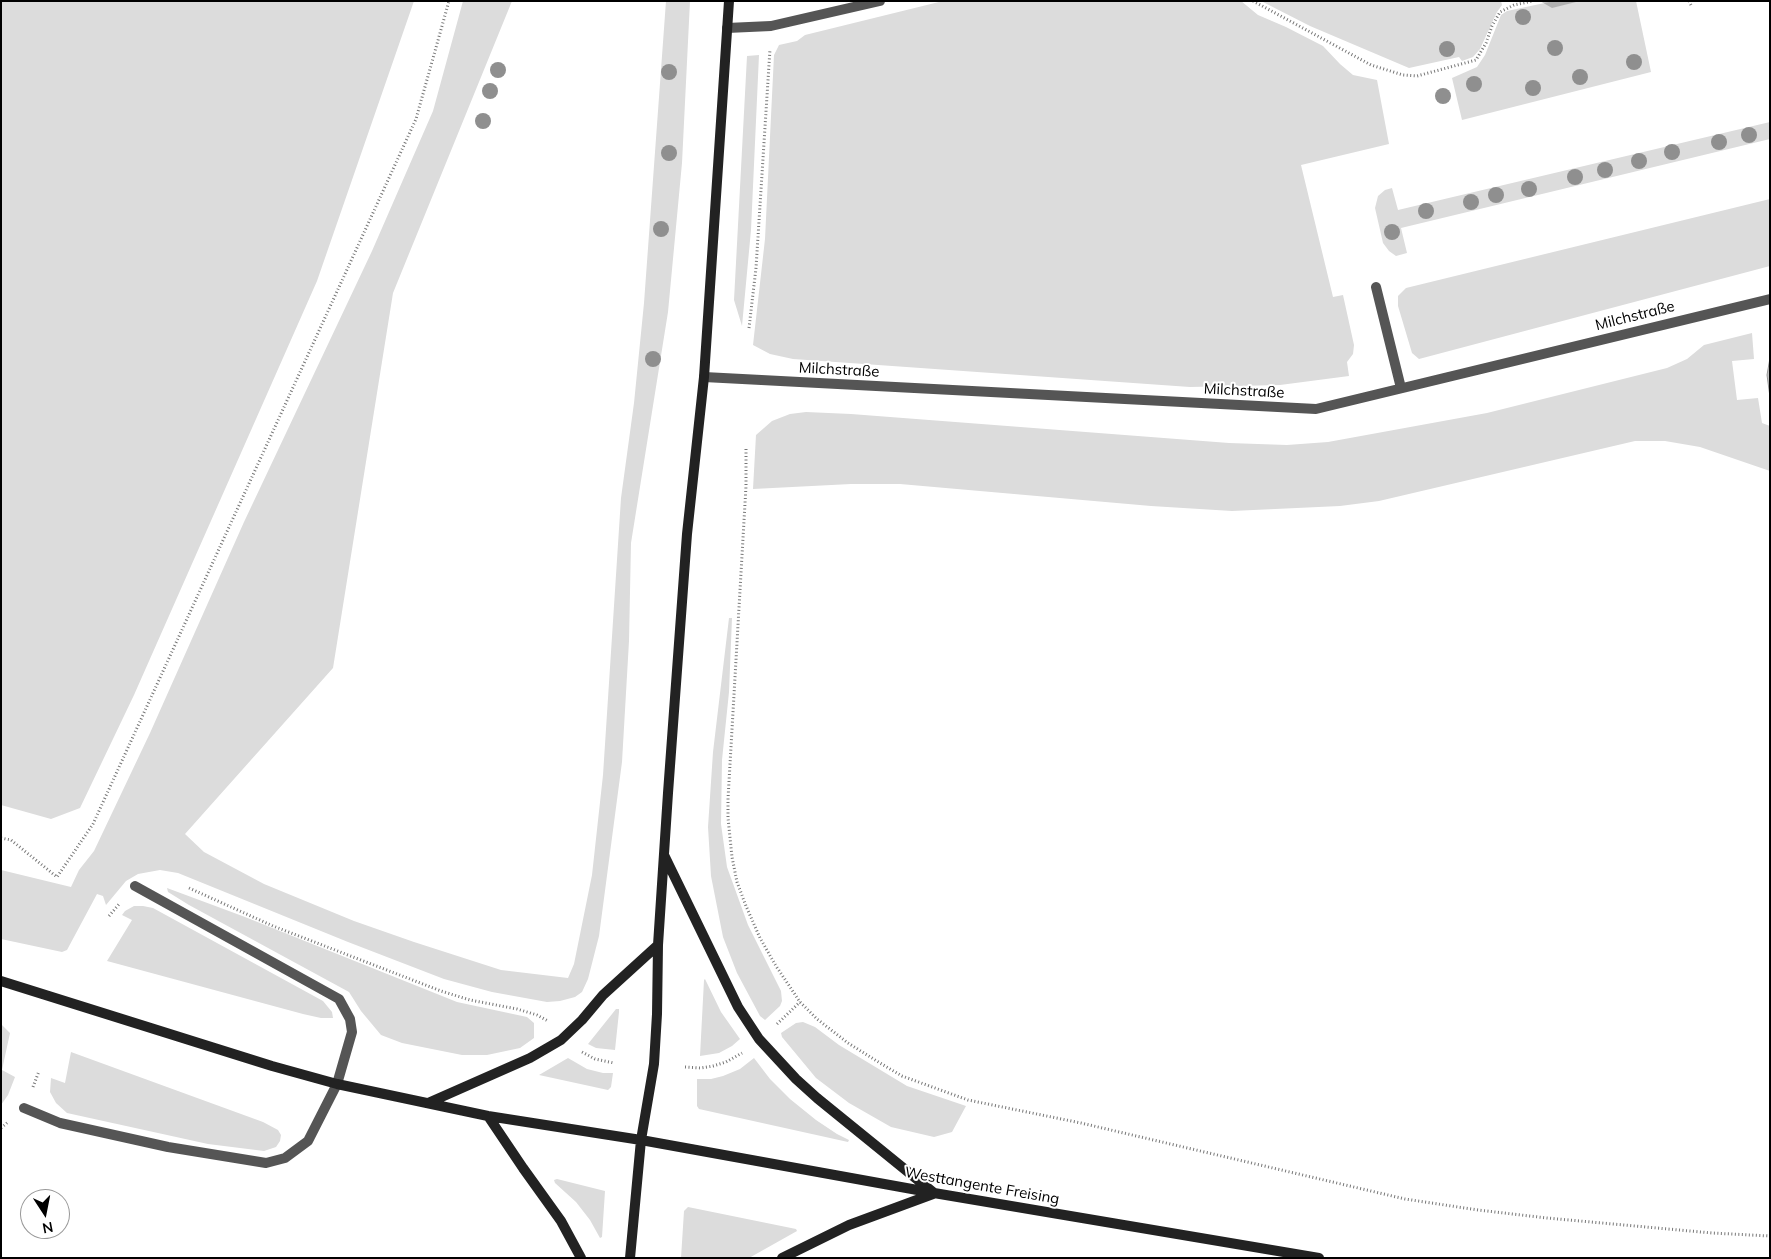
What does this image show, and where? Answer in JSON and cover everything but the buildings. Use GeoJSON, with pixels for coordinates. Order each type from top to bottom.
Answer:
{"type":"FeatureCollection","features":[{"type":"Feature","properties":{"kind":"main road"},"geometry":{"type":"LineString","coordinates":[[630,1258],[641,1140],[654,1064],[658,945],[664,854],[687,534],[704,378],[729,1]]}},
{"type":"Feature","properties":{"kind":"main road"},"geometry":{"type":"LineString","coordinates":[[664,854],[738,1008],[759,1039],[817,1098],[934,1193]]}},
{"type":"Feature","properties":{"kind":"main road"},"geometry":{"type":"LineString","coordinates":[[428,1103],[530,1058],[560,1040],[582,1020],[603,995],[658,945]]}},
{"type":"Feature","properties":{"kind":"main road","name":"Westtangente Freising"},"geometry":{"type":"LineString","coordinates":[[1,981],[272,1066],[337,1084],[488,1116],[641,1140],[934,1193],[1319,1258]]}},
{"type":"Feature","properties":{"kind":"main road"},"geometry":{"type":"LineString","coordinates":[[488,1116],[561,1221],[582,1258]]}},
{"type":"Feature","properties":{"kind":"main road"},"geometry":{"type":"LineString","coordinates":[[782,1258],[849,1225],[934,1193]]}},
{"type":"Feature","properties":{"kind":"lane"},"geometry":{"type":"LineString","coordinates":[[727,28],[771,26],[880,1]]}},
{"type":"Feature","properties":{"kind":"lane"},"geometry":{"type":"LineString","coordinates":[[1376,287],[1401,388]]}},
{"type":"Feature","properties":{"kind":"lane","name":"Milchstraße"},"geometry":{"type":"LineString","coordinates":[[704,378],[1316,409],[1770,299]]}},
{"type":"Feature","properties":{"kind":"lane"},"geometry":{"type":"LineString","coordinates":[[24,1108],[60,1123],[168,1147],[266,1163],[285,1158],[308,1141],[337,1084],[352,1032],[350,1019],[339,999],[135,886]]}},
{"type":"Feature","properties":{"kind":"path"},"geometry":{"type":"LineString","coordinates":[[1,838],[11,840],[57,877],[93,824],[416,119],[449,1]]}},
{"type":"Feature","properties":{"kind":"path"},"geometry":{"type":"LineString","coordinates":[[1253,1],[1372,65],[1403,75],[1417,76],[1476,60],[1500,12],[1514,5],[1533,1]]}},
{"type":"Feature","properties":{"kind":"path"},"geometry":{"type":"LineString","coordinates":[[1689,1],[1692,7]]}},
{"type":"Feature","properties":{"kind":"path"},"geometry":{"type":"LineString","coordinates":[[748,328],[756,268],[771,26]]}},
{"type":"Feature","properties":{"kind":"path"},"geometry":{"type":"LineString","coordinates":[[746,449],[746,486],[728,799],[730,836],[737,882],[760,938],[800,1002],[817,1019],[902,1076],[968,1100],[1081,1123],[1405,1199],[1537,1217],[1721,1234],[1770,1236]]}},
{"type":"Feature","properties":{"kind":"path"},"geometry":{"type":"LineString","coordinates":[[109,916],[135,886]]}},
{"type":"Feature","properties":{"kind":"path"},"geometry":{"type":"LineString","coordinates":[[186,887],[231,905],[273,926],[441,991],[470,1000],[517,1009],[552,1024]]}},
{"type":"Feature","properties":{"kind":"path"},"geometry":{"type":"LineString","coordinates":[[771,1029],[800,1002]]}},
{"type":"Feature","properties":{"kind":"path"},"geometry":{"type":"LineString","coordinates":[[578,1048],[586,1055],[595,1059],[614,1063]]}},
{"type":"Feature","properties":{"kind":"path"},"geometry":{"type":"LineString","coordinates":[[685,1067],[701,1068],[712,1066],[726,1062],[746,1050]]}},
{"type":"Feature","properties":{"kind":"shaded area"},"geometry":{"type":"Polygon","coordinates":[[[1,1],[414,1],[317,281],[134,695],[80,808],[51,819],[1,805],[1,1]]]}},
{"type":"Feature","properties":{"kind":"shaded area"},"geometry":{"type":"Polygon","coordinates":[[[463,1],[512,1],[393,293],[333,668],[185,834],[204,852],[264,884],[354,921],[501,970],[568,978],[574,964],[592,875],[603,775],[621,498],[634,403],[644,303],[666,1],[690,1],[682,163],[668,312],[631,543],[629,641],[622,762],[599,936],[588,979],[582,992],[575,997],[547,1002],[492,992],[444,979],[178,873],[160,870],[138,874],[126,881],[106,905],[103,896],[97,894],[67,950],[62,952],[1,939],[1,870],[71,887],[79,870],[94,851],[150,733],[244,522],[372,251],[433,111],[463,1]]]}},
{"type":"Feature","properties":{"kind":"shaded area"},"geometry":{"type":"Polygon","coordinates":[[[943,1],[1241,1],[1258,15],[1323,46],[1353,75],[1377,80],[1389,144],[1301,165],[1333,297],[1343,295],[1354,345],[1353,354],[1347,362],[1349,376],[1280,385],[1190,387],[793,359],[770,354],[753,345],[765,239],[774,55],[779,45],[797,41],[805,35],[943,1]]]}},
{"type":"Feature","properties":{"kind":"shaded area"},"geometry":{"type":"Polygon","coordinates":[[[1261,1],[1501,1],[1502,5],[1480,49],[1473,57],[1462,61],[1459,57],[1409,68],[1310,26],[1261,1]]]}},
{"type":"Feature","properties":{"kind":"shaded area"},"geometry":{"type":"Polygon","coordinates":[[[1554,1],[1636,1],[1651,72],[1462,120],[1452,78],[1477,67],[1485,55],[1501,15],[1507,11],[1554,1]]]}},
{"type":"Feature","properties":{"kind":"shaded area"},"geometry":{"type":"Polygon","coordinates":[[[759,55],[751,230],[742,326],[734,300],[747,56],[759,55]]]}},
{"type":"Feature","properties":{"kind":"shaded area"},"geometry":{"type":"Polygon","coordinates":[[[1770,122],[1770,139],[1401,228],[1407,253],[1396,256],[1383,243],[1375,208],[1378,196],[1385,190],[1392,188],[1398,210],[1770,122]]]}},
{"type":"Feature","properties":{"kind":"shaded area"},"geometry":{"type":"Polygon","coordinates":[[[1770,199],[1770,266],[1419,359],[1412,353],[1398,306],[1398,296],[1406,288],[1770,199]]]}},
{"type":"Feature","properties":{"kind":"shaded area"},"geometry":{"type":"Polygon","coordinates":[[[1752,333],[1754,359],[1732,361],[1737,400],[1758,398],[1762,423],[1770,426],[1770,471],[1700,447],[1665,441],[1635,441],[1379,501],[1340,506],[1232,511],[1151,506],[900,484],[851,484],[753,489],[756,435],[772,421],[790,414],[806,412],[851,414],[1229,443],[1287,445],[1328,442],[1487,413],[1667,368],[1687,359],[1704,345],[1752,333]]]}},
{"type":"Feature","properties":{"kind":"shaded area"},"geometry":{"type":"Polygon","coordinates":[[[729,618],[732,618],[729,692],[722,760],[721,824],[727,867],[748,925],[781,991],[782,1001],[780,1006],[765,1020],[760,1016],[737,973],[723,937],[711,876],[708,827],[713,752],[729,618]]]}},
{"type":"Feature","properties":{"kind":"shaded area"},"geometry":{"type":"Polygon","coordinates":[[[167,888],[245,917],[457,1002],[527,1017],[534,1023],[534,1038],[520,1048],[487,1055],[462,1055],[402,1043],[381,1035],[361,1011],[349,992],[189,905],[168,892],[167,888]]]}},
{"type":"Feature","properties":{"kind":"shaded area"},"geometry":{"type":"Polygon","coordinates":[[[134,906],[153,908],[323,1001],[332,1012],[333,1018],[321,1018],[303,1014],[107,961],[132,920],[122,915],[134,906]]]}},
{"type":"Feature","properties":{"kind":"shaded area"},"geometry":{"type":"Polygon","coordinates":[[[704,980],[721,1012],[740,1039],[719,1053],[700,1056],[704,980]]]}},
{"type":"Feature","properties":{"kind":"shaded area"},"geometry":{"type":"Polygon","coordinates":[[[616,1009],[619,1009],[619,1012],[615,1050],[596,1048],[588,1044],[616,1009]]]}},
{"type":"Feature","properties":{"kind":"shaded area"},"geometry":{"type":"Polygon","coordinates":[[[803,1022],[815,1027],[839,1045],[907,1086],[966,1106],[952,1132],[934,1137],[891,1127],[849,1103],[816,1078],[782,1037],[781,1033],[796,1023],[803,1022]]]}},
{"type":"Feature","properties":{"kind":"shaded area"},"geometry":{"type":"Polygon","coordinates":[[[1,1024],[10,1033],[2,1070],[15,1077],[8,1095],[1,1105],[1,1024]]]}},
{"type":"Feature","properties":{"kind":"shaded area"},"geometry":{"type":"Polygon","coordinates":[[[71,1052],[263,1122],[278,1130],[281,1135],[280,1141],[276,1147],[264,1151],[208,1144],[67,1113],[56,1103],[50,1092],[51,1078],[65,1083],[71,1052]]]}},
{"type":"Feature","properties":{"kind":"shaded area"},"geometry":{"type":"Polygon","coordinates":[[[568,1058],[587,1069],[603,1073],[613,1073],[611,1087],[608,1090],[539,1075],[568,1058]]]}},
{"type":"Feature","properties":{"kind":"shaded area"},"geometry":{"type":"Polygon","coordinates":[[[754,1058],[770,1079],[790,1099],[816,1120],[849,1140],[848,1142],[699,1109],[697,1106],[697,1079],[711,1079],[723,1076],[740,1069],[754,1058]]]}},
{"type":"Feature","properties":{"kind":"shaded area"},"geometry":{"type":"Polygon","coordinates":[[[557,1179],[605,1191],[602,1237],[600,1238],[590,1220],[576,1202],[555,1183],[554,1180],[557,1179]]]}},
{"type":"Feature","properties":{"kind":"shaded area"},"geometry":{"type":"Polygon","coordinates":[[[688,1207],[796,1229],[797,1231],[749,1258],[681,1258],[684,1211],[688,1207]]]}}]}
